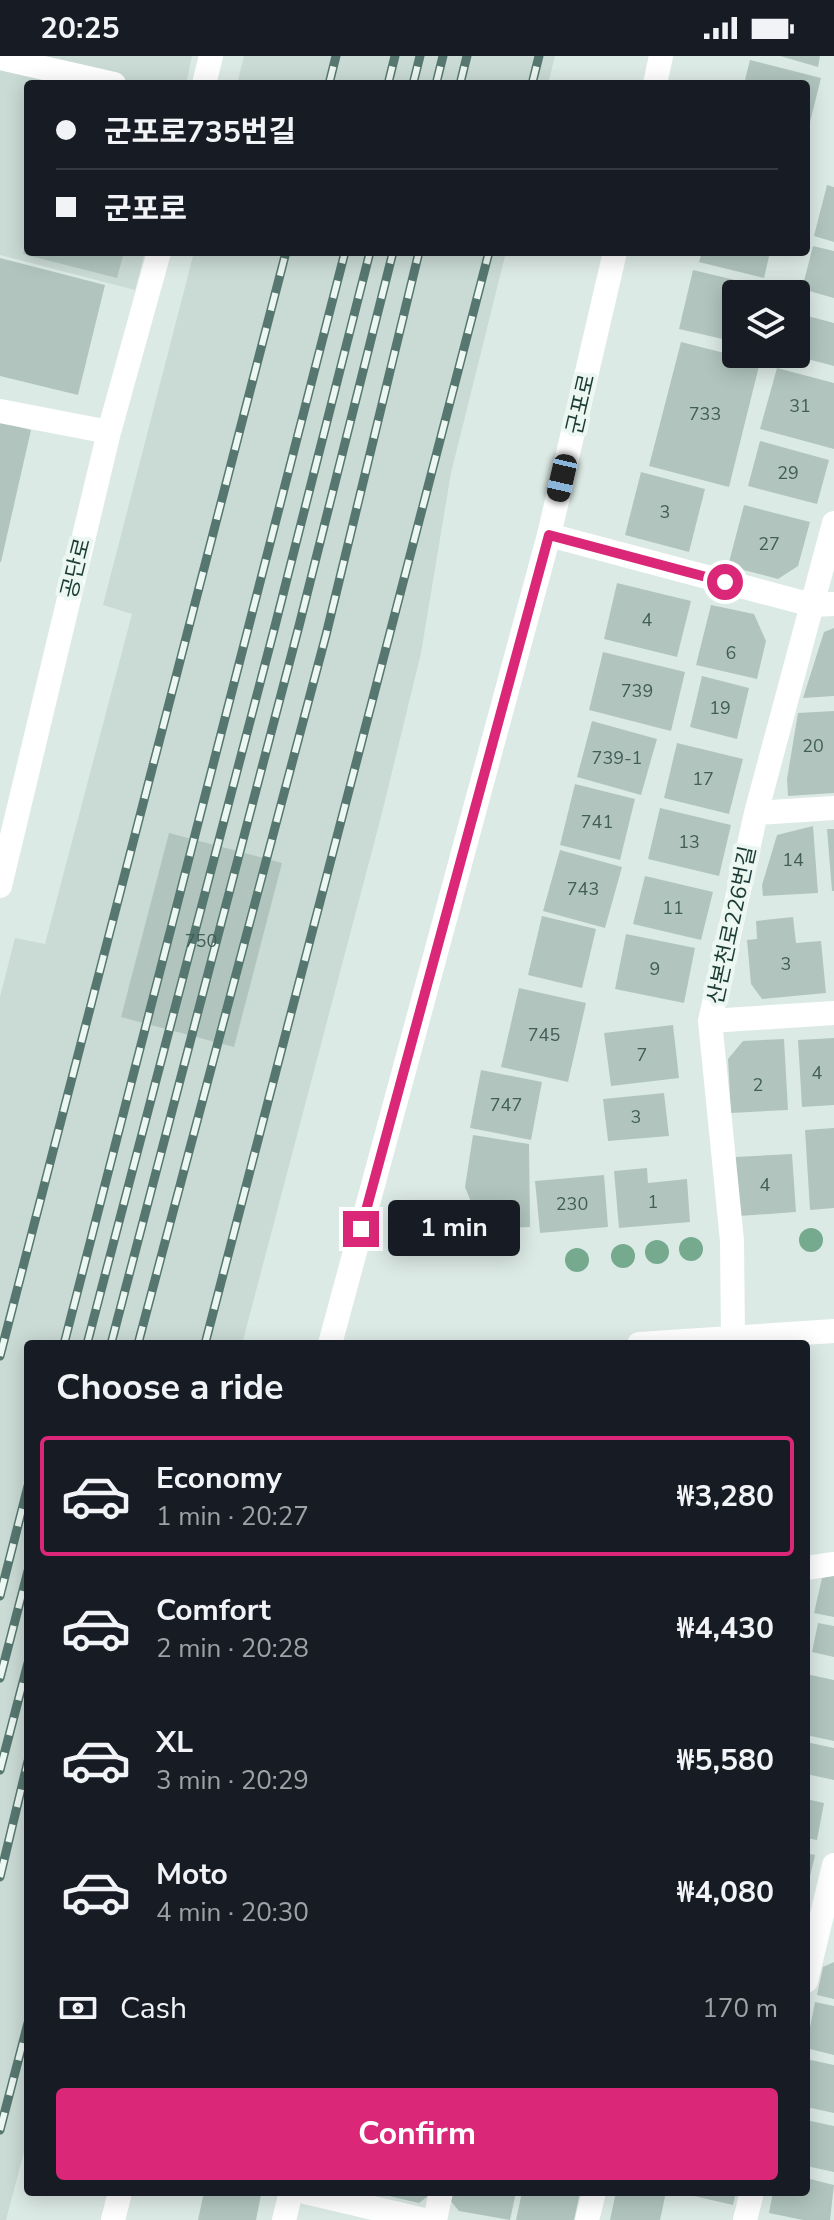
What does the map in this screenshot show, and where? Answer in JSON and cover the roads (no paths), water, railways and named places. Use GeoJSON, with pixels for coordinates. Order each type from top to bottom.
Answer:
{"type":"FeatureCollection","features":[{"type":"Feature","properties":{"kind":"street"},"geometry":{"type":"LineString","coordinates":[[205,80],[211,56]]}},
{"type":"Feature","properties":{"kind":"street"},"geometry":{"type":"LineString","coordinates":[[656,80],[661,56]]}},
{"type":"Feature","properties":{"kind":"street"},"geometry":{"type":"LineString","coordinates":[[0,58],[96,80]]}},
{"type":"Feature","properties":{"kind":"street","name":"공단로"},"geometry":{"type":"LineString","coordinates":[[0,886],[109,432],[158,256]]}},
{"type":"Feature","properties":{"kind":"street","name":"군포로"},"geometry":{"type":"LineString","coordinates":[[331,1340],[549,535],[614,256]]}},
{"type":"Feature","properties":{"kind":"street"},"geometry":{"type":"LineString","coordinates":[[0,411],[109,432]]}},
{"type":"Feature","properties":{"kind":"street","name":"산본천로226번길"},"geometry":{"type":"LineString","coordinates":[[733,1337],[732,1241],[710,1021],[756,813],[823,605],[834,523]]}},
{"type":"Feature","properties":{"kind":"street"},"geometry":{"type":"LineString","coordinates":[[549,535],[823,605]]}},
{"type":"Feature","properties":{"kind":"street"},"geometry":{"type":"LineString","coordinates":[[756,813],[834,808]]}},
{"type":"Feature","properties":{"kind":"street"},"geometry":{"type":"LineString","coordinates":[[710,1021],[834,1013]]}},
{"type":"Feature","properties":{"kind":"street"},"geometry":{"type":"LineString","coordinates":[[693,1340],[834,1331]]}},
{"type":"Feature","properties":{"kind":"street"},"geometry":{"type":"LineString","coordinates":[[810,1567],[834,1564]]}},
{"type":"Feature","properties":{"kind":"street"},"geometry":{"type":"LineString","coordinates":[[810,1966],[834,1865]]}},
{"type":"Feature","properties":{"kind":"street"},"geometry":{"type":"LineString","coordinates":[[113,2220],[119,2196]]}},
{"type":"Feature","properties":{"kind":"street"},"geometry":{"type":"LineString","coordinates":[[284,2220],[290,2196]]}},
{"type":"Feature","properties":{"kind":"street"},"geometry":{"type":"LineString","coordinates":[[322,2196],[424,2220]]}},
{"type":"Feature","properties":{"kind":"street"},"geometry":{"type":"LineString","coordinates":[[435,2220],[440,2196]]}},
{"type":"Feature","properties":{"kind":"street"},"geometry":{"type":"LineString","coordinates":[[587,2220],[593,2196]]}},
{"type":"Feature","properties":{"kind":"street"},"geometry":{"type":"LineString","coordinates":[[745,2220],[751,2196]]}},
{"type":"Feature","properties":{"kind":"railway"},"geometry":{"type":"LineString","coordinates":[[330,80],[336,56]]}},
{"type":"Feature","properties":{"kind":"railway"},"geometry":{"type":"LineString","coordinates":[[389,80],[395,56]]}},
{"type":"Feature","properties":{"kind":"railway"},"geometry":{"type":"LineString","coordinates":[[414,80],[420,56]]}},
{"type":"Feature","properties":{"kind":"railway"},"geometry":{"type":"LineString","coordinates":[[437,80],[443,56]]}},
{"type":"Feature","properties":{"kind":"railway"},"geometry":{"type":"LineString","coordinates":[[461,80],[467,56]]}},
{"type":"Feature","properties":{"kind":"railway"},"geometry":{"type":"LineString","coordinates":[[533,80],[539,56]]}},
{"type":"Feature","properties":{"kind":"railway"},"geometry":{"type":"LineString","coordinates":[[0,1356],[285,256]]}},
{"type":"Feature","properties":{"kind":"railway"},"geometry":{"type":"LineString","coordinates":[[65,1340],[344,256]]}},
{"type":"Feature","properties":{"kind":"railway"},"geometry":{"type":"LineString","coordinates":[[88,1340],[369,256]]}},
{"type":"Feature","properties":{"kind":"railway"},"geometry":{"type":"LineString","coordinates":[[112,1340],[299,626],[392,256]]}},
{"type":"Feature","properties":{"kind":"railway"},"geometry":{"type":"LineString","coordinates":[[139,1340],[326,635],[418,256]]}},
{"type":"Feature","properties":{"kind":"railway"},"geometry":{"type":"LineString","coordinates":[[206,1340],[488,256]]}},
{"type":"Feature","properties":{"kind":"railway"},"geometry":{"type":"LineString","coordinates":[[0,1596],[24,1502]]}},
{"type":"Feature","properties":{"kind":"railway"},"geometry":{"type":"LineString","coordinates":[[0,1678],[24,1586]]}},
{"type":"Feature","properties":{"kind":"railway"},"geometry":{"type":"LineString","coordinates":[[0,1770],[24,1678]]}},
{"type":"Feature","properties":{"kind":"railway"},"geometry":{"type":"LineString","coordinates":[[0,1877],[24,1778]]}},
{"type":"Feature","properties":{"kind":"railway"},"geometry":{"type":"LineString","coordinates":[[0,2130],[24,2038]]}}]}
